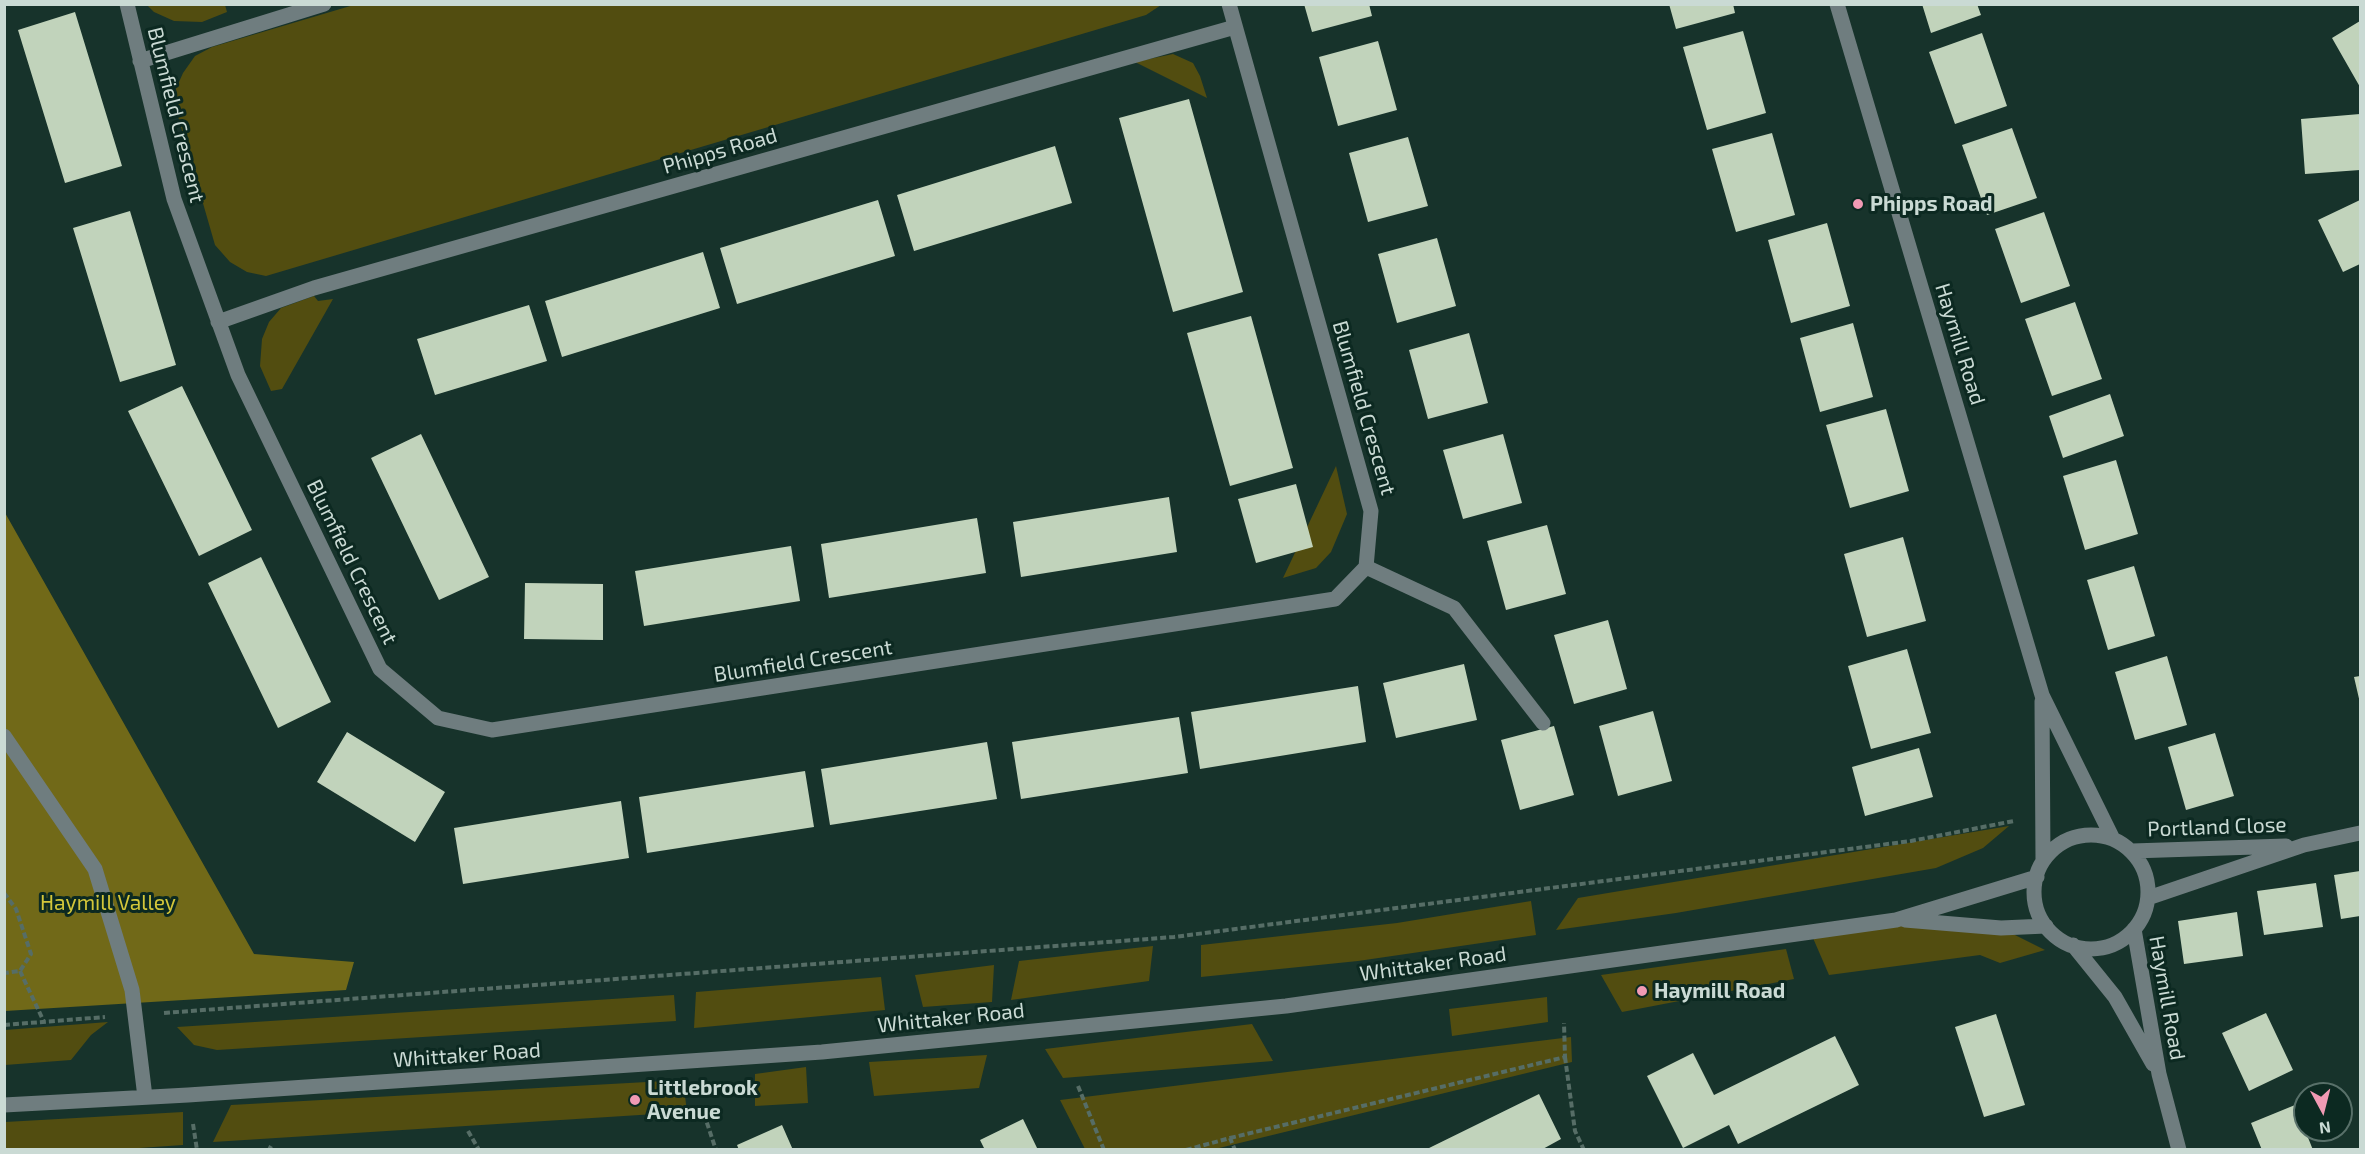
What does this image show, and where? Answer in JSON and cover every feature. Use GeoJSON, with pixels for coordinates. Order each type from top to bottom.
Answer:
{"type":"FeatureCollection","features":[{"type":"Feature","properties":{"kind":"street","name":"Blumfield Crescent"},"geometry":{"type":"LineString","coordinates":[[128,4],[174,199],[238,375],[380,669],[438,718],[492,730],[1335,599],[1366,567],[1371,511],[1229,4]]}},
{"type":"Feature","properties":{"kind":"street"},"geometry":{"type":"LineString","coordinates":[[140,61],[324,4]]}},
{"type":"Feature","properties":{"kind":"street","name":"Haymill Road"},"geometry":{"type":"LineString","coordinates":[[1837,4],[2042,695],[2113,839]]}},
{"type":"Feature","properties":{"kind":"street","name":"Phipps Road"},"geometry":{"type":"LineString","coordinates":[[218,322],[314,288],[1235,27]]}},
{"type":"Feature","properties":{"kind":"street"},"geometry":{"type":"LineString","coordinates":[[1366,567],[1454,608],[1543,723]]}},
{"type":"Feature","properties":{"kind":"street","name":"Haymill Road"},"geometry":{"type":"LineString","coordinates":[[2042,695],[2043,861],[2034,894],[2037,911],[2046,926],[2058,938],[2089,949],[2106,947],[2122,940],[2134,929],[2144,914],[2148,898],[2147,880],[2142,865],[2132,851],[2113,839],[2094,835],[2074,837],[2056,846],[2043,861]]}},
{"type":"Feature","properties":{"kind":"street"},"geometry":{"type":"LineString","coordinates":[[4,736],[95,869],[132,990],[145,1097]]}},
{"type":"Feature","properties":{"kind":"street","name":"Portland Close"},"geometry":{"type":"LineString","coordinates":[[2148,898],[2304,845],[2361,833]]}},
{"type":"Feature","properties":{"kind":"street","name":"Portland Close"},"geometry":{"type":"LineString","coordinates":[[2132,851],[2304,845]]}},
{"type":"Feature","properties":{"kind":"street","name":"Whittaker Road"},"geometry":{"type":"LineString","coordinates":[[4,1105],[822,1052],[1287,1006],[1896,920],[2037,877]]}},
{"type":"Feature","properties":{"kind":"street","name":"Whittaker Road"},"geometry":{"type":"LineString","coordinates":[[1896,920],[2001,928],[2046,926]]}},
{"type":"Feature","properties":{"kind":"street","name":"Haymill Road"},"geometry":{"type":"LineString","coordinates":[[2134,929],[2159,1074],[2179,1149]]}},
{"type":"Feature","properties":{"kind":"street","name":"Haymill Road"},"geometry":{"type":"LineString","coordinates":[[2073,945],[2115,997],[2159,1074]]}},
{"type":"Feature","properties":{"kind":"path"},"geometry":{"type":"LineString","coordinates":[[4,1025],[1174,937],[1911,841],[2044,816]]}},
{"type":"Feature","properties":{"kind":"path"},"geometry":{"type":"LineString","coordinates":[[4,893],[16,909],[31,954],[20,971],[4,973]]}},
{"type":"Feature","properties":{"kind":"path"},"geometry":{"type":"LineString","coordinates":[[20,971],[44,1022]]}},
{"type":"Feature","properties":{"kind":"path"},"geometry":{"type":"LineString","coordinates":[[1564,1023],[1575,1131],[1584,1149]]}},
{"type":"Feature","properties":{"kind":"path"},"geometry":{"type":"LineString","coordinates":[[1186,1149],[1566,1057]]}},
{"type":"Feature","properties":{"kind":"path"},"geometry":{"type":"LineString","coordinates":[[1078,1086],[1104,1149]]}},
{"type":"Feature","properties":{"kind":"path"},"geometry":{"type":"LineString","coordinates":[[704,1114],[716,1149]]}},
{"type":"Feature","properties":{"kind":"path"},"geometry":{"type":"LineString","coordinates":[[468,1131],[480,1149]]}},
{"type":"Feature","properties":{"kind":"path"},"geometry":{"type":"LineString","coordinates":[[1230,1138],[1235,1149]]}},
{"type":"Feature","properties":{"kind":"shaded area"},"geometry":{"type":"Polygon","coordinates":[[[357,4],[1161,5],[1146,15],[266,276],[247,272],[230,262],[215,245],[175,106],[175,91],[183,73],[195,56],[212,47],[357,4]]]}},
{"type":"Feature","properties":{"kind":"shaded area"},"geometry":{"type":"Polygon","coordinates":[[[147,5],[225,5],[227,12],[202,22],[174,21],[154,12],[147,5]]]}},
{"type":"Feature","properties":{"kind":"shaded area"},"geometry":{"type":"Polygon","coordinates":[[[1173,54],[1193,63],[1207,98],[1135,62],[1173,54]]]}},
{"type":"Feature","properties":{"kind":"shaded area"},"geometry":{"type":"Polygon","coordinates":[[[314,296],[318,301],[333,299],[282,389],[271,391],[260,366],[262,339],[269,322],[281,308],[314,296]]]}},
{"type":"Feature","properties":{"kind":"shaded area"},"geometry":{"type":"Polygon","coordinates":[[[1336,466],[1347,514],[1331,552],[1316,568],[1283,578],[1336,466]]]}},
{"type":"Feature","properties":{"kind":"shaded area"},"geometry":{"type":"Polygon","coordinates":[[[2009,826],[1983,848],[1936,868],[1676,913],[1556,930],[1578,898],[2009,826]]]}},
{"type":"Feature","properties":{"kind":"shaded area"},"geometry":{"type":"Polygon","coordinates":[[[1531,901],[1536,935],[1358,961],[1201,977],[1201,945],[1397,923],[1531,901]]]}},
{"type":"Feature","properties":{"kind":"shaded area"},"geometry":{"type":"Polygon","coordinates":[[[1907,925],[2007,931],[2045,950],[2000,963],[1980,955],[1829,975],[1813,938],[1907,925]]]}},
{"type":"Feature","properties":{"kind":"shaded area"},"geometry":{"type":"Polygon","coordinates":[[[1153,946],[1149,981],[1011,1000],[1019,961],[1153,946]]]}},
{"type":"Feature","properties":{"kind":"shaded area"},"geometry":{"type":"Polygon","coordinates":[[[1786,949],[1794,979],[1622,1012],[1601,975],[1786,949]]]}},
{"type":"Feature","properties":{"kind":"shaded area"},"geometry":{"type":"Polygon","coordinates":[[[994,965],[992,1002],[923,1007],[915,975],[994,965]]]}},
{"type":"Feature","properties":{"kind":"shaded area"},"geometry":{"type":"Polygon","coordinates":[[[881,977],[885,1010],[694,1028],[696,992],[881,977]]]}},
{"type":"Feature","properties":{"kind":"shaded area"},"geometry":{"type":"Polygon","coordinates":[[[674,995],[676,1021],[217,1050],[194,1045],[177,1027],[674,995]]]}},
{"type":"Feature","properties":{"kind":"shaded area"},"geometry":{"type":"Polygon","coordinates":[[[1547,997],[1548,1022],[1452,1036],[1449,1009],[1547,997]]]}},
{"type":"Feature","properties":{"kind":"shaded area"},"geometry":{"type":"Polygon","coordinates":[[[108,1022],[91,1035],[71,1060],[5,1065],[5,1030],[108,1022]]]}},
{"type":"Feature","properties":{"kind":"shaded area"},"geometry":{"type":"Polygon","coordinates":[[[1252,1024],[1273,1061],[1063,1078],[1045,1049],[1252,1024]]]}},
{"type":"Feature","properties":{"kind":"shaded area"},"geometry":{"type":"Polygon","coordinates":[[[1571,1037],[1572,1062],[1215,1149],[1085,1149],[1060,1100],[1571,1037]]]}},
{"type":"Feature","properties":{"kind":"shaded area"},"geometry":{"type":"Polygon","coordinates":[[[987,1055],[979,1088],[874,1096],[869,1062],[987,1055]]]}},
{"type":"Feature","properties":{"kind":"shaded area"},"geometry":{"type":"Polygon","coordinates":[[[806,1067],[808,1103],[755,1106],[755,1074],[806,1067]]]}},
{"type":"Feature","properties":{"kind":"shaded area"},"geometry":{"type":"Polygon","coordinates":[[[683,1080],[687,1112],[213,1142],[231,1105],[683,1080]]]}},
{"type":"Feature","properties":{"kind":"shaded area"},"geometry":{"type":"Polygon","coordinates":[[[183,1112],[183,1145],[110,1150],[5,1149],[5,1122],[183,1112]]]}},
{"type":"Feature","properties":{"kind":"green space","name":"Haymill Valley"},"geometry":{"type":"Polygon","coordinates":[[[4,511],[254,954],[354,962],[346,990],[5,1011],[4,511]]]}},
{"type":"Feature","properties":{"kind":"building"},"geometry":{"type":"Polygon","coordinates":[[[1304,4],[1369,4],[1372,16],[1312,32],[1304,4]]]}},
{"type":"Feature","properties":{"kind":"building"},"geometry":{"type":"Polygon","coordinates":[[[1669,4],[1733,4],[1735,13],[1676,29],[1669,4]]]}},
{"type":"Feature","properties":{"kind":"building"},"geometry":{"type":"Polygon","coordinates":[[[1922,4],[1977,4],[1981,15],[1931,33],[1922,4]]]}},
{"type":"Feature","properties":{"kind":"building"},"geometry":{"type":"Polygon","coordinates":[[[75,12],[122,166],[65,183],[18,30],[75,12]]]}},
{"type":"Feature","properties":{"kind":"building"},"geometry":{"type":"Polygon","coordinates":[[[2360,21],[2360,87],[2332,38],[2360,21]]]}},
{"type":"Feature","properties":{"kind":"building"},"geometry":{"type":"Polygon","coordinates":[[[1743,31],[1766,113],[1707,130],[1683,47],[1743,31]]]}},
{"type":"Feature","properties":{"kind":"building"},"geometry":{"type":"Polygon","coordinates":[[[1982,33],[2007,106],[1955,124],[1929,52],[1982,33]]]}},
{"type":"Feature","properties":{"kind":"building"},"geometry":{"type":"Polygon","coordinates":[[[1378,41],[1397,110],[1338,126],[1319,57],[1378,41]]]}},
{"type":"Feature","properties":{"kind":"building"},"geometry":{"type":"Polygon","coordinates":[[[1189,99],[1243,292],[1173,312],[1119,118],[1189,99]]]}},
{"type":"Feature","properties":{"kind":"building"},"geometry":{"type":"Polygon","coordinates":[[[2360,114],[2360,170],[2305,174],[2301,119],[2360,114]]]}},
{"type":"Feature","properties":{"kind":"building"},"geometry":{"type":"Polygon","coordinates":[[[2012,128],[2037,198],[1987,215],[1962,145],[2012,128]]]}},
{"type":"Feature","properties":{"kind":"building"},"geometry":{"type":"Polygon","coordinates":[[[1772,133],[1795,215],[1736,232],[1712,149],[1772,133]]]}},
{"type":"Feature","properties":{"kind":"building"},"geometry":{"type":"Polygon","coordinates":[[[1408,137],[1428,206],[1368,222],[1349,153],[1408,137]]]}},
{"type":"Feature","properties":{"kind":"building"},"geometry":{"type":"Polygon","coordinates":[[[1055,146],[1072,203],[914,251],[897,195],[1055,146]]]}},
{"type":"Feature","properties":{"kind":"building"},"geometry":{"type":"Polygon","coordinates":[[[878,200],[895,256],[737,304],[720,248],[878,200]]]}},
{"type":"Feature","properties":{"kind":"building"},"geometry":{"type":"Polygon","coordinates":[[[2360,200],[2360,264],[2343,272],[2318,220],[2360,200]]]}},
{"type":"Feature","properties":{"kind":"building"},"geometry":{"type":"Polygon","coordinates":[[[130,211],[176,365],[120,382],[73,228],[130,211]]]}},
{"type":"Feature","properties":{"kind":"building"},"geometry":{"type":"Polygon","coordinates":[[[2044,212],[2070,286],[2021,303],[1995,229],[2044,212]]]}},
{"type":"Feature","properties":{"kind":"building"},"geometry":{"type":"Polygon","coordinates":[[[1827,223],[1850,306],[1791,323],[1768,240],[1827,223]]]}},
{"type":"Feature","properties":{"kind":"building"},"geometry":{"type":"Polygon","coordinates":[[[1437,238],[1456,306],[1397,323],[1378,254],[1437,238]]]}},
{"type":"Feature","properties":{"kind":"building"},"geometry":{"type":"Polygon","coordinates":[[[703,252],[720,308],[562,357],[545,301],[703,252]]]}},
{"type":"Feature","properties":{"kind":"building"},"geometry":{"type":"Polygon","coordinates":[[[2075,302],[2102,379],[2052,396],[2025,319],[2075,302]]]}},
{"type":"Feature","properties":{"kind":"building"},"geometry":{"type":"Polygon","coordinates":[[[529,305],[547,361],[435,395],[417,339],[529,305]]]}},
{"type":"Feature","properties":{"kind":"building"},"geometry":{"type":"Polygon","coordinates":[[[1251,316],[1293,468],[1230,486],[1187,333],[1251,316]]]}},
{"type":"Feature","properties":{"kind":"building"},"geometry":{"type":"Polygon","coordinates":[[[1853,323],[1873,397],[1820,412],[1800,338],[1853,323]]]}},
{"type":"Feature","properties":{"kind":"building"},"geometry":{"type":"Polygon","coordinates":[[[1469,333],[1488,403],[1428,419],[1409,350],[1469,333]]]}},
{"type":"Feature","properties":{"kind":"building"},"geometry":{"type":"Polygon","coordinates":[[[182,386],[252,530],[199,556],[128,411],[182,386]]]}},
{"type":"Feature","properties":{"kind":"building"},"geometry":{"type":"Polygon","coordinates":[[[2110,394],[2124,436],[2063,458],[2049,416],[2110,394]]]}},
{"type":"Feature","properties":{"kind":"building"},"geometry":{"type":"Polygon","coordinates":[[[1886,409],[1909,491],[1850,508],[1826,425],[1886,409]]]}},
{"type":"Feature","properties":{"kind":"building"},"geometry":{"type":"Polygon","coordinates":[[[421,434],[489,577],[439,600],[371,458],[421,434]]]}},
{"type":"Feature","properties":{"kind":"building"},"geometry":{"type":"Polygon","coordinates":[[[1503,434],[1522,503],[1463,519],[1443,450],[1503,434]]]}},
{"type":"Feature","properties":{"kind":"building"},"geometry":{"type":"Polygon","coordinates":[[[2116,460],[2138,534],[2085,550],[2063,476],[2116,460]]]}},
{"type":"Feature","properties":{"kind":"building"},"geometry":{"type":"Polygon","coordinates":[[[1296,484],[1313,547],[1256,563],[1238,499],[1296,484]]]}},
{"type":"Feature","properties":{"kind":"building"},"geometry":{"type":"Polygon","coordinates":[[[1169,497],[1177,552],[1021,577],[1013,522],[1169,497]]]}},
{"type":"Feature","properties":{"kind":"building"},"geometry":{"type":"Polygon","coordinates":[[[977,518],[986,573],[829,598],[821,544],[977,518]]]}},
{"type":"Feature","properties":{"kind":"building"},"geometry":{"type":"Polygon","coordinates":[[[1547,525],[1566,594],[1506,610],[1487,541],[1547,525]]]}},
{"type":"Feature","properties":{"kind":"building"},"geometry":{"type":"Polygon","coordinates":[[[1903,537],[1926,621],[1867,637],[1844,554],[1903,537]]]}},
{"type":"Feature","properties":{"kind":"building"},"geometry":{"type":"Polygon","coordinates":[[[791,546],[800,601],[644,626],[635,571],[791,546]]]}},
{"type":"Feature","properties":{"kind":"building"},"geometry":{"type":"Polygon","coordinates":[[[261,557],[331,702],[278,728],[208,583],[261,557]]]}},
{"type":"Feature","properties":{"kind":"building"},"geometry":{"type":"Polygon","coordinates":[[[2134,566],[2155,636],[2108,650],[2087,580],[2134,566]]]}},
{"type":"Feature","properties":{"kind":"building"},"geometry":{"type":"Polygon","coordinates":[[[525,583],[603,584],[603,640],[524,639],[525,583]]]}},
{"type":"Feature","properties":{"kind":"building"},"geometry":{"type":"Polygon","coordinates":[[[1608,620],[1627,689],[1574,704],[1554,635],[1608,620]]]}},
{"type":"Feature","properties":{"kind":"building"},"geometry":{"type":"Polygon","coordinates":[[[1907,649],[1931,733],[1871,749],[1848,666],[1907,649]]]}},
{"type":"Feature","properties":{"kind":"building"},"geometry":{"type":"Polygon","coordinates":[[[2167,656],[2187,725],[2135,740],[2115,672],[2167,656]]]}},
{"type":"Feature","properties":{"kind":"building"},"geometry":{"type":"Polygon","coordinates":[[[1464,664],[1477,720],[1396,738],[1383,683],[1464,664]]]}},
{"type":"Feature","properties":{"kind":"building"},"geometry":{"type":"Polygon","coordinates":[[[2360,676],[2360,703],[2354,677],[2360,676]]]}},
{"type":"Feature","properties":{"kind":"building"},"geometry":{"type":"Polygon","coordinates":[[[1358,686],[1366,742],[1200,769],[1191,712],[1358,686]]]}},
{"type":"Feature","properties":{"kind":"building"},"geometry":{"type":"Polygon","coordinates":[[[1653,711],[1672,781],[1618,796],[1599,726],[1653,711]]]}},
{"type":"Feature","properties":{"kind":"building"},"geometry":{"type":"Polygon","coordinates":[[[1179,717],[1188,773],[1021,799],[1012,742],[1179,717]]]}},
{"type":"Feature","properties":{"kind":"building"},"geometry":{"type":"Polygon","coordinates":[[[1554,726],[1574,795],[1520,810],[1501,740],[1554,726]]]}},
{"type":"Feature","properties":{"kind":"building"},"geometry":{"type":"Polygon","coordinates":[[[347,732],[445,792],[415,842],[317,782],[347,732]]]}},
{"type":"Feature","properties":{"kind":"building"},"geometry":{"type":"Polygon","coordinates":[[[2215,733],[2234,796],[2186,810],[2168,747],[2215,733]]]}},
{"type":"Feature","properties":{"kind":"building"},"geometry":{"type":"Polygon","coordinates":[[[987,742],[997,799],[830,825],[821,769],[987,742]]]}},
{"type":"Feature","properties":{"kind":"building"},"geometry":{"type":"Polygon","coordinates":[[[1919,748],[1933,797],[1865,816],[1852,767],[1919,748]]]}},
{"type":"Feature","properties":{"kind":"building"},"geometry":{"type":"Polygon","coordinates":[[[805,771],[814,827],[647,853],[639,797],[805,771]]]}},
{"type":"Feature","properties":{"kind":"building"},"geometry":{"type":"Polygon","coordinates":[[[621,801],[629,858],[463,884],[454,828],[621,801]]]}},
{"type":"Feature","properties":{"kind":"building"},"geometry":{"type":"Polygon","coordinates":[[[2360,871],[2360,916],[2341,919],[2334,875],[2360,871]]]}},
{"type":"Feature","properties":{"kind":"building"},"geometry":{"type":"Polygon","coordinates":[[[2316,883],[2323,927],[2264,935],[2257,891],[2316,883]]]}},
{"type":"Feature","properties":{"kind":"building"},"geometry":{"type":"Polygon","coordinates":[[[2237,912],[2243,956],[2184,964],[2178,921],[2237,912]]]}},
{"type":"Feature","properties":{"kind":"building"},"geometry":{"type":"Polygon","coordinates":[[[2266,1013],[2293,1070],[2249,1091],[2222,1033],[2266,1013]]]}},
{"type":"Feature","properties":{"kind":"building"},"geometry":{"type":"Polygon","coordinates":[[[1996,1014],[2025,1105],[1984,1117],[1955,1027],[1996,1014]]]}},
{"type":"Feature","properties":{"kind":"building"},"geometry":{"type":"Polygon","coordinates":[[[1835,1036],[1859,1085],[1738,1144],[1729,1125],[1683,1148],[1647,1076],[1693,1053],[1714,1095],[1835,1036]]]}},
{"type":"Feature","properties":{"kind":"building"},"geometry":{"type":"Polygon","coordinates":[[[1539,1094],[1561,1139],[1541,1150],[1425,1150],[1539,1094]]]}},
{"type":"Feature","properties":{"kind":"building"},"geometry":{"type":"Polygon","coordinates":[[[2293,1106],[2293,1142],[2310,1142],[2313,1150],[2262,1150],[2251,1123],[2293,1106]]]}},
{"type":"Feature","properties":{"kind":"building"},"geometry":{"type":"Polygon","coordinates":[[[1023,1119],[1038,1150],[985,1150],[980,1140],[1023,1119]]]}},
{"type":"Feature","properties":{"kind":"building"},"geometry":{"type":"Polygon","coordinates":[[[782,1125],[793,1150],[739,1150],[737,1145],[782,1125]]]}},
{"type":"Feature","properties":{"kind":"place","name":"Phipps Road"},"geometry":{"type":"Point","coordinates":[1858,204]}},
{"type":"Feature","properties":{"kind":"place","name":"Haymill Road"},"geometry":{"type":"Point","coordinates":[1642,991]}},
{"type":"Feature","properties":{"kind":"place","name":"Littlebrook Avenue"},"geometry":{"type":"Point","coordinates":[635,1100]}}]}
